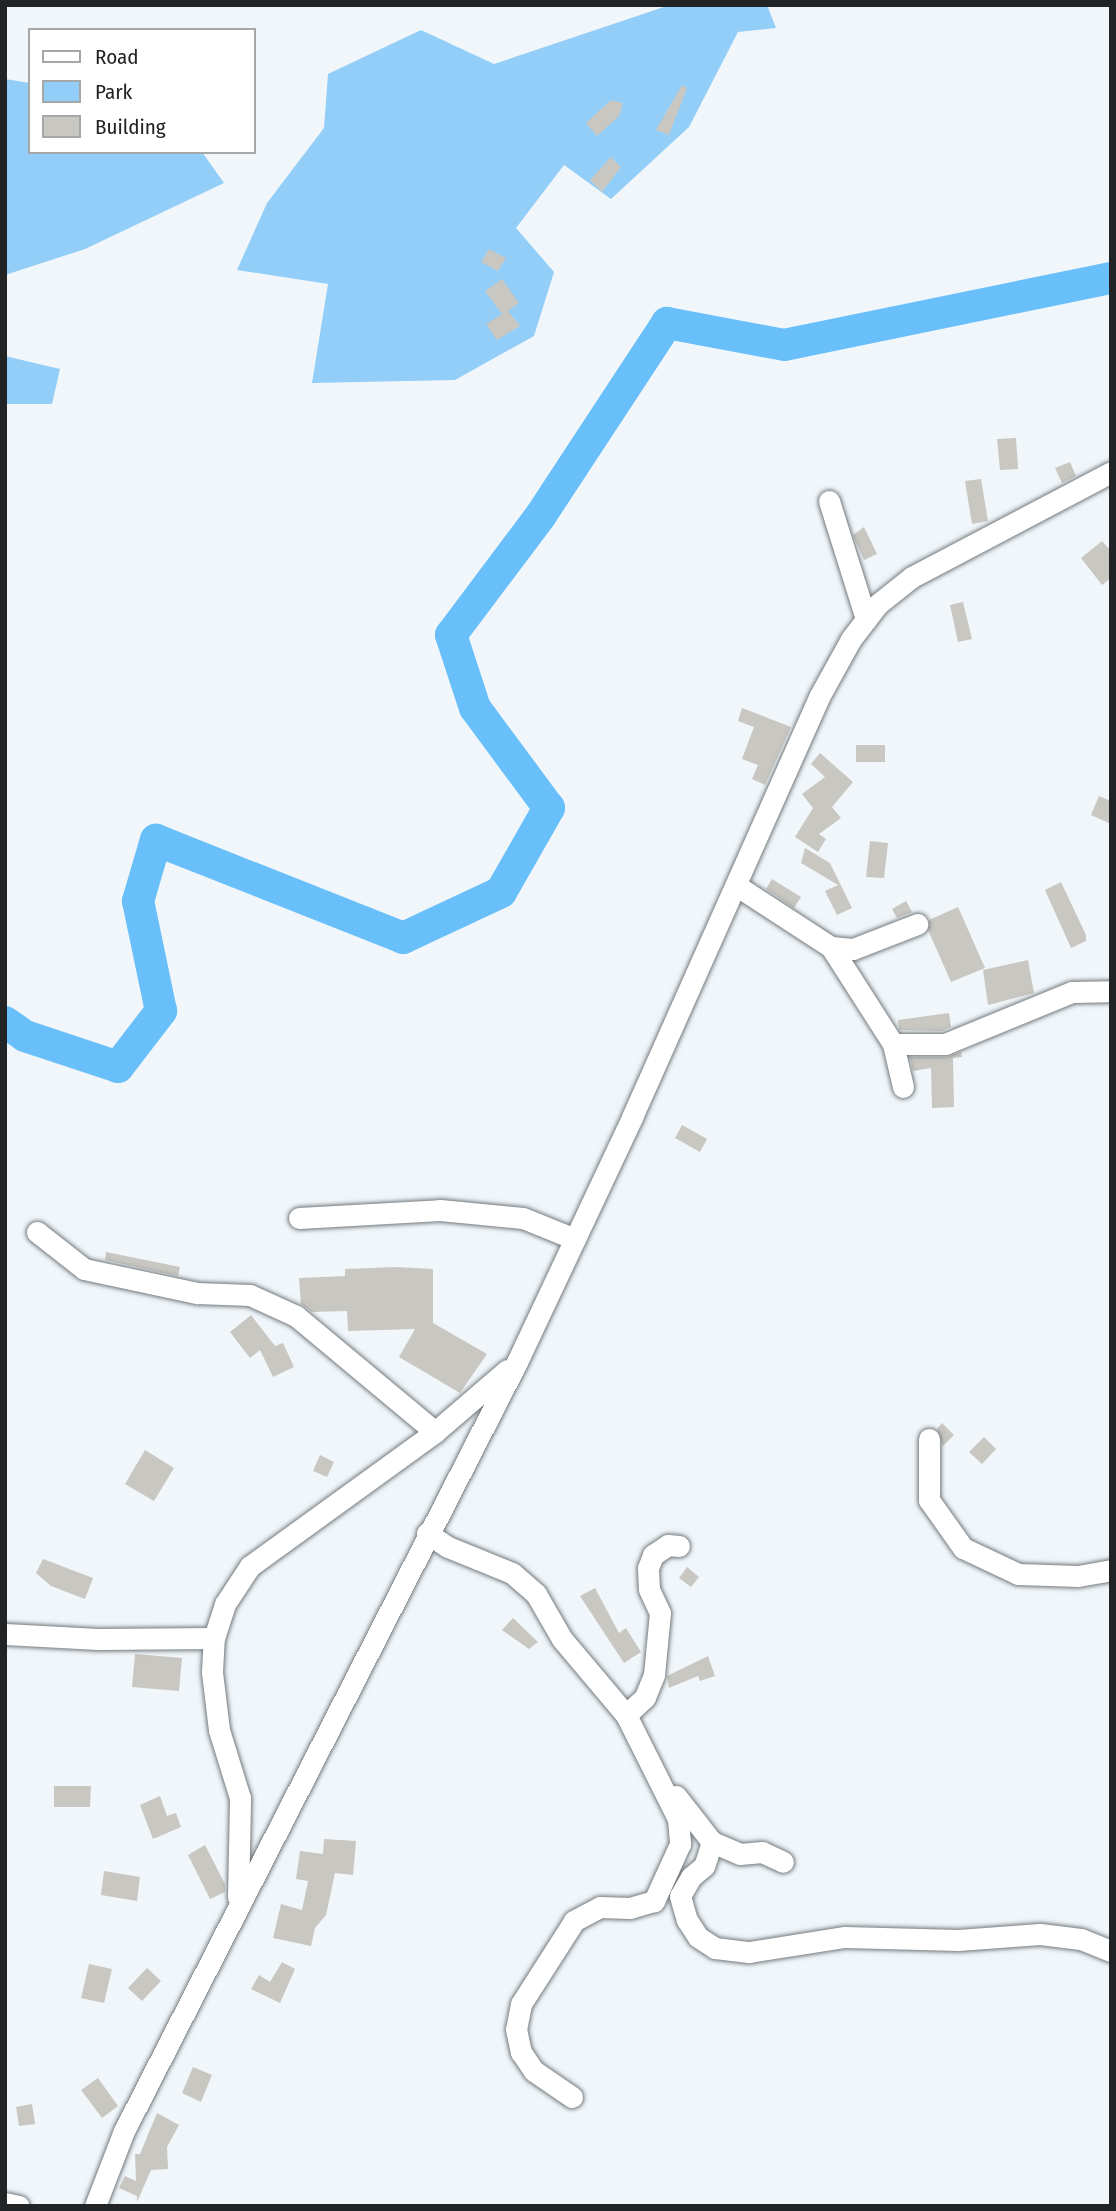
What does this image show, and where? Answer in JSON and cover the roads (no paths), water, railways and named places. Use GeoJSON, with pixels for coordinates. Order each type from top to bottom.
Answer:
{"type":"FeatureCollection","features":[{"type":"Feature","properties":{"kind":"street"},"geometry":{"type":"LineString","coordinates":[[95,2206],[124,2131],[427,1533],[517,1362],[737,886],[819,697],[866,619],[912,578],[1111,472]]}},
{"type":"Feature","properties":{"kind":"street"},"geometry":{"type":"LineString","coordinates":[[829,501],[866,619]]}},
{"type":"Feature","properties":{"kind":"street"},"geometry":{"type":"LineString","coordinates":[[737,886],[831,947],[893,1044],[903,1087]]}},
{"type":"Feature","properties":{"kind":"street"},"geometry":{"type":"LineString","coordinates":[[831,947],[853,949],[917,924]]}},
{"type":"Feature","properties":{"kind":"street"},"geometry":{"type":"LineString","coordinates":[[893,1044],[945,1044],[1073,992],[1111,990]]}},
{"type":"Feature","properties":{"kind":"street"},"geometry":{"type":"LineString","coordinates":[[299,1218],[440,1210],[523,1218],[575,1239]]}},
{"type":"Feature","properties":{"kind":"street"},"geometry":{"type":"LineString","coordinates":[[37,1232],[84,1269],[197,1293],[250,1295],[296,1316],[435,1432]]}},
{"type":"Feature","properties":{"kind":"street"},"geometry":{"type":"LineString","coordinates":[[237,1906],[240,1798],[219,1730],[214,1638],[225,1604],[250,1566],[435,1432],[517,1362]]}},
{"type":"Feature","properties":{"kind":"street"},"geometry":{"type":"LineString","coordinates":[[929,1439],[929,1500],[963,1548],[1018,1574],[1079,1576],[1111,1570]]}},
{"type":"Feature","properties":{"kind":"street"},"geometry":{"type":"LineString","coordinates":[[427,1533],[448,1547],[512,1573],[536,1594],[562,1639],[625,1715],[641,1752],[678,1819],[680,1844],[671,1871],[654,1901],[630,1908],[600,1907],[574,1922],[521,2004],[516,2029],[521,2052],[534,2071],[572,2097]]}},
{"type":"Feature","properties":{"kind":"street"},"geometry":{"type":"LineString","coordinates":[[625,1715],[645,1697],[654,1675],[660,1613],[649,1589],[648,1568],[653,1555],[668,1545],[679,1546]]}},
{"type":"Feature","properties":{"kind":"street"},"geometry":{"type":"LineString","coordinates":[[5,1634],[214,1638]]}},
{"type":"Feature","properties":{"kind":"street"},"geometry":{"type":"LineString","coordinates":[[641,1752],[712,1842],[740,1854],[762,1852],[783,1862]]}},
{"type":"Feature","properties":{"kind":"street"},"geometry":{"type":"LineString","coordinates":[[712,1842],[704,1867],[691,1877],[680,1896],[698,1937],[715,1948],[749,1952],[845,1937],[958,1940],[1040,1934],[1081,1939],[1111,1951]]}},
{"type":"Feature","properties":{"kind":"street"},"geometry":{"type":"LineString","coordinates":[[5,2203],[19,2206]]}},
{"type":"Feature","properties":{"kind":"waterway"},"geometry":{"type":"LineString","coordinates":[[5,1022],[25,1036],[118,1067],[161,1011],[138,901],[156,840],[403,938],[501,892],[549,808],[475,708],[451,635],[541,515],[667,323],[784,345],[1111,278]]}}]}
